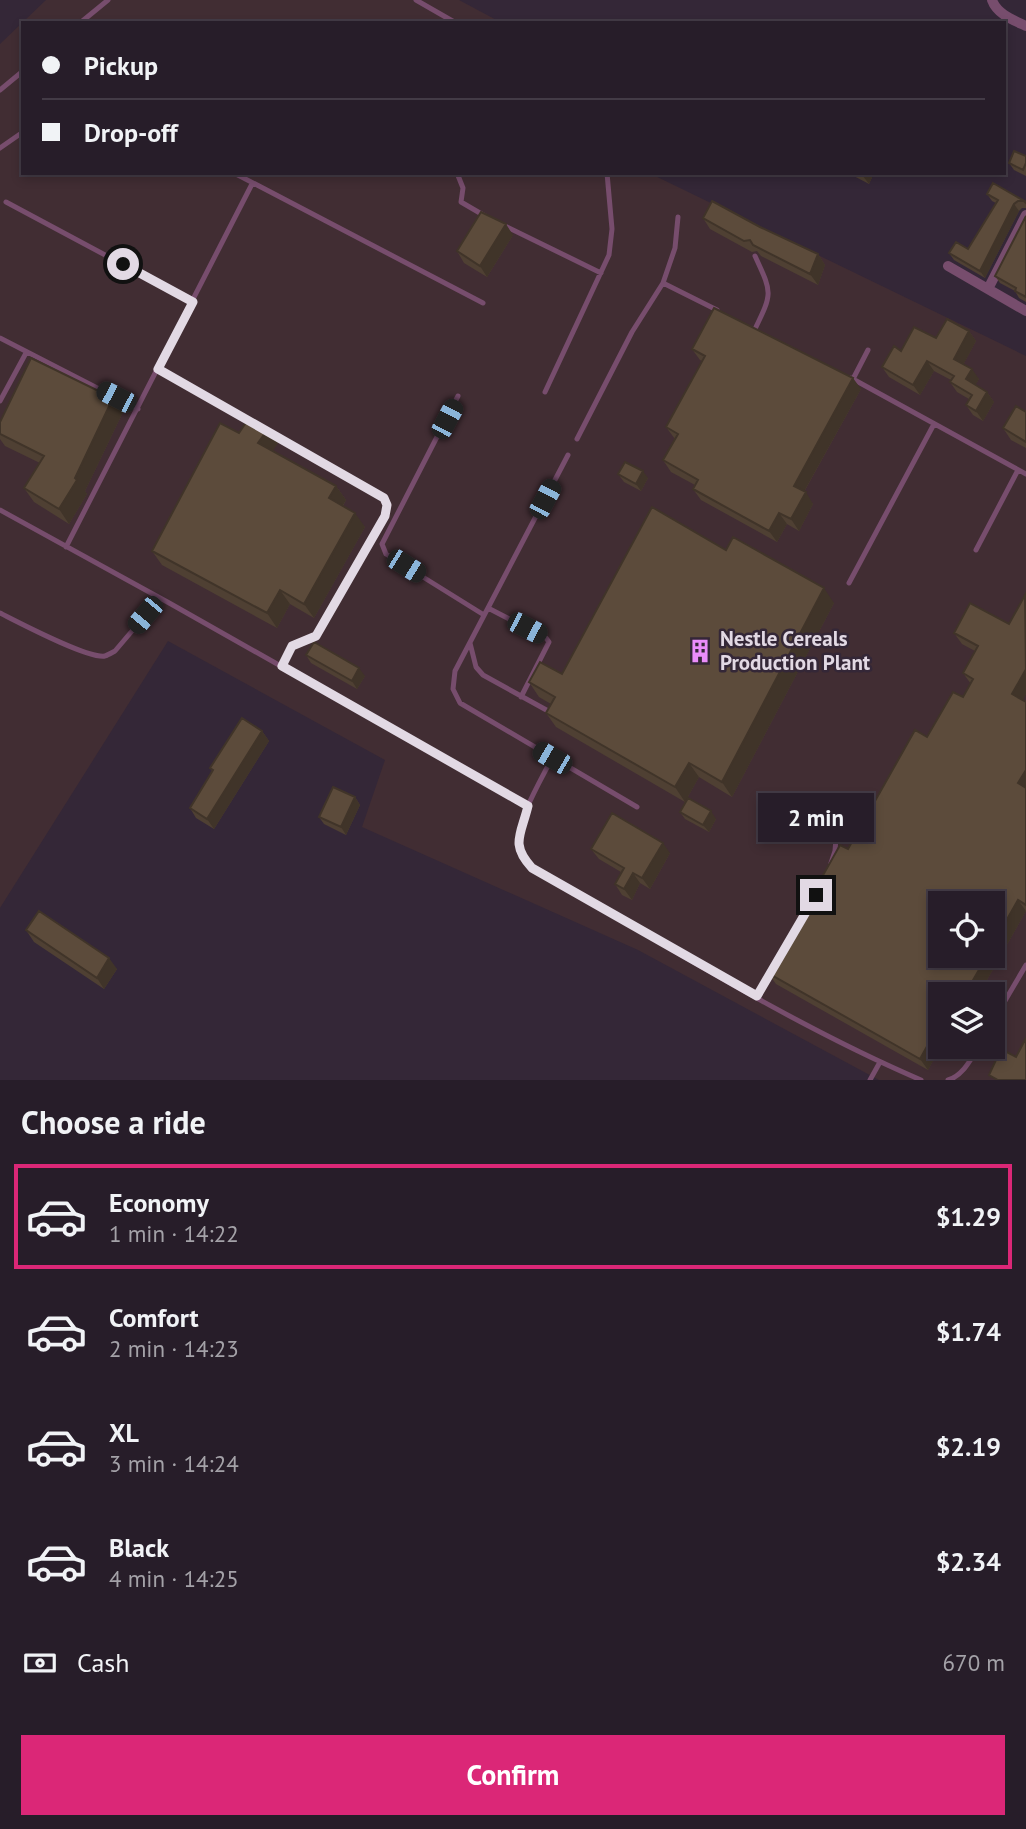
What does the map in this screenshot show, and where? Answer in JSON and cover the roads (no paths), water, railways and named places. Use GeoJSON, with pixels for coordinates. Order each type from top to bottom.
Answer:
{"type":"FeatureCollection","features":[{"type":"Feature","properties":{"kind":"street"},"geometry":{"type":"LineString","coordinates":[[992,0],[1001,13],[1026,26]]}},
{"type":"Feature","properties":{"kind":"street"},"geometry":{"type":"LineString","coordinates":[[988,289],[1026,215]]}},
{"type":"Feature","properties":{"kind":"street"},"geometry":{"type":"LineString","coordinates":[[948,266],[1026,311]]}},
{"type":"Feature","properties":{"kind":"lane"},"geometry":{"type":"LineString","coordinates":[[82,21],[108,0]]}},
{"type":"Feature","properties":{"kind":"lane"},"geometry":{"type":"LineString","coordinates":[[416,0],[453,21]]}},
{"type":"Feature","properties":{"kind":"lane"},"geometry":{"type":"LineString","coordinates":[[0,90],[21,73]]}},
{"type":"Feature","properties":{"kind":"lane"},"geometry":{"type":"LineString","coordinates":[[0,148],[21,133]]}},
{"type":"Feature","properties":{"kind":"lane"},"geometry":{"type":"LineString","coordinates":[[237,175],[483,303]]}},
{"type":"Feature","properties":{"kind":"lane"},"geometry":{"type":"LineString","coordinates":[[458,175],[463,188],[461,202],[487,217]]}},
{"type":"Feature","properties":{"kind":"lane"},"geometry":{"type":"LineString","coordinates":[[545,392],[609,255],[612,242],[607,175]]}},
{"type":"Feature","properties":{"kind":"lane"},"geometry":{"type":"LineString","coordinates":[[66,547],[252,184]]}},
{"type":"Feature","properties":{"kind":"lane"},"geometry":{"type":"LineString","coordinates":[[6,202],[193,302]]}},
{"type":"Feature","properties":{"kind":"lane"},"geometry":{"type":"LineString","coordinates":[[576,439],[632,332],[663,283],[675,248],[678,217]]}},
{"type":"Feature","properties":{"kind":"lane"},"geometry":{"type":"LineString","coordinates":[[498,222],[601,273]]}},
{"type":"Feature","properties":{"kind":"lane"},"geometry":{"type":"LineString","coordinates":[[755,256],[770,293],[769,301],[755,329]]}},
{"type":"Feature","properties":{"kind":"lane"},"geometry":{"type":"LineString","coordinates":[[663,283],[721,312]]}},
{"type":"Feature","properties":{"kind":"lane"},"geometry":{"type":"LineString","coordinates":[[744,324],[768,336]]}},
{"type":"Feature","properties":{"kind":"lane"},"geometry":{"type":"LineString","coordinates":[[0,338],[138,409]]}},
{"type":"Feature","properties":{"kind":"lane"},"geometry":{"type":"LineString","coordinates":[[853,379],[868,350]]}},
{"type":"Feature","properties":{"kind":"lane"},"geometry":{"type":"LineString","coordinates":[[0,401],[26,353]]}},
{"type":"Feature","properties":{"kind":"lane"},"geometry":{"type":"LineString","coordinates":[[158,369],[384,498],[387,505],[385,516],[316,636],[292,646],[282,666]]}},
{"type":"Feature","properties":{"kind":"lane"},"geometry":{"type":"LineString","coordinates":[[841,373],[1026,474]]}},
{"type":"Feature","properties":{"kind":"lane"},"geometry":{"type":"LineString","coordinates":[[458,396],[382,544],[386,554],[484,615]]}},
{"type":"Feature","properties":{"kind":"lane"},"geometry":{"type":"LineString","coordinates":[[849,583],[934,424]]}},
{"type":"Feature","properties":{"kind":"lane"},"geometry":{"type":"LineString","coordinates":[[568,455],[455,671],[453,690],[460,703],[637,807]]}},
{"type":"Feature","properties":{"kind":"lane"},"geometry":{"type":"LineString","coordinates":[[976,550],[1018,470]]}},
{"type":"Feature","properties":{"kind":"lane"},"geometry":{"type":"LineString","coordinates":[[0,510],[528,806]]}},
{"type":"Feature","properties":{"kind":"lane"},"geometry":{"type":"LineString","coordinates":[[0,613],[39,633],[94,655],[106,656],[115,651],[160,598]]}},
{"type":"Feature","properties":{"kind":"lane"},"geometry":{"type":"LineString","coordinates":[[488,608],[546,638],[548,642],[521,697]]}},
{"type":"Feature","properties":{"kind":"lane"},"geometry":{"type":"LineString","coordinates":[[470,643],[476,667],[483,675],[550,712]]}},
{"type":"Feature","properties":{"kind":"lane"},"geometry":{"type":"LineString","coordinates":[[552,758],[528,806],[518,846],[520,855],[532,868],[757,996],[880,1062],[921,1080]]}},
{"type":"Feature","properties":{"kind":"lane"},"geometry":{"type":"LineString","coordinates":[[828,875],[835,851],[839,800]]}},
{"type":"Feature","properties":{"kind":"lane"},"geometry":{"type":"LineString","coordinates":[[757,996],[776,963]]}},
{"type":"Feature","properties":{"kind":"lane"},"geometry":{"type":"LineString","coordinates":[[1005,1001],[1026,965]]}},
{"type":"Feature","properties":{"kind":"lane"},"geometry":{"type":"LineString","coordinates":[[948,1080],[955,1078],[971,1059]]}},
{"type":"Feature","properties":{"kind":"lane"},"geometry":{"type":"LineString","coordinates":[[870,1080],[880,1062]]}},
{"type":"Feature","properties":{"kind":"place","name":"Nestle Cereals Production Plant"},"geometry":{"type":"Point","coordinates":[700,651]}}]}
